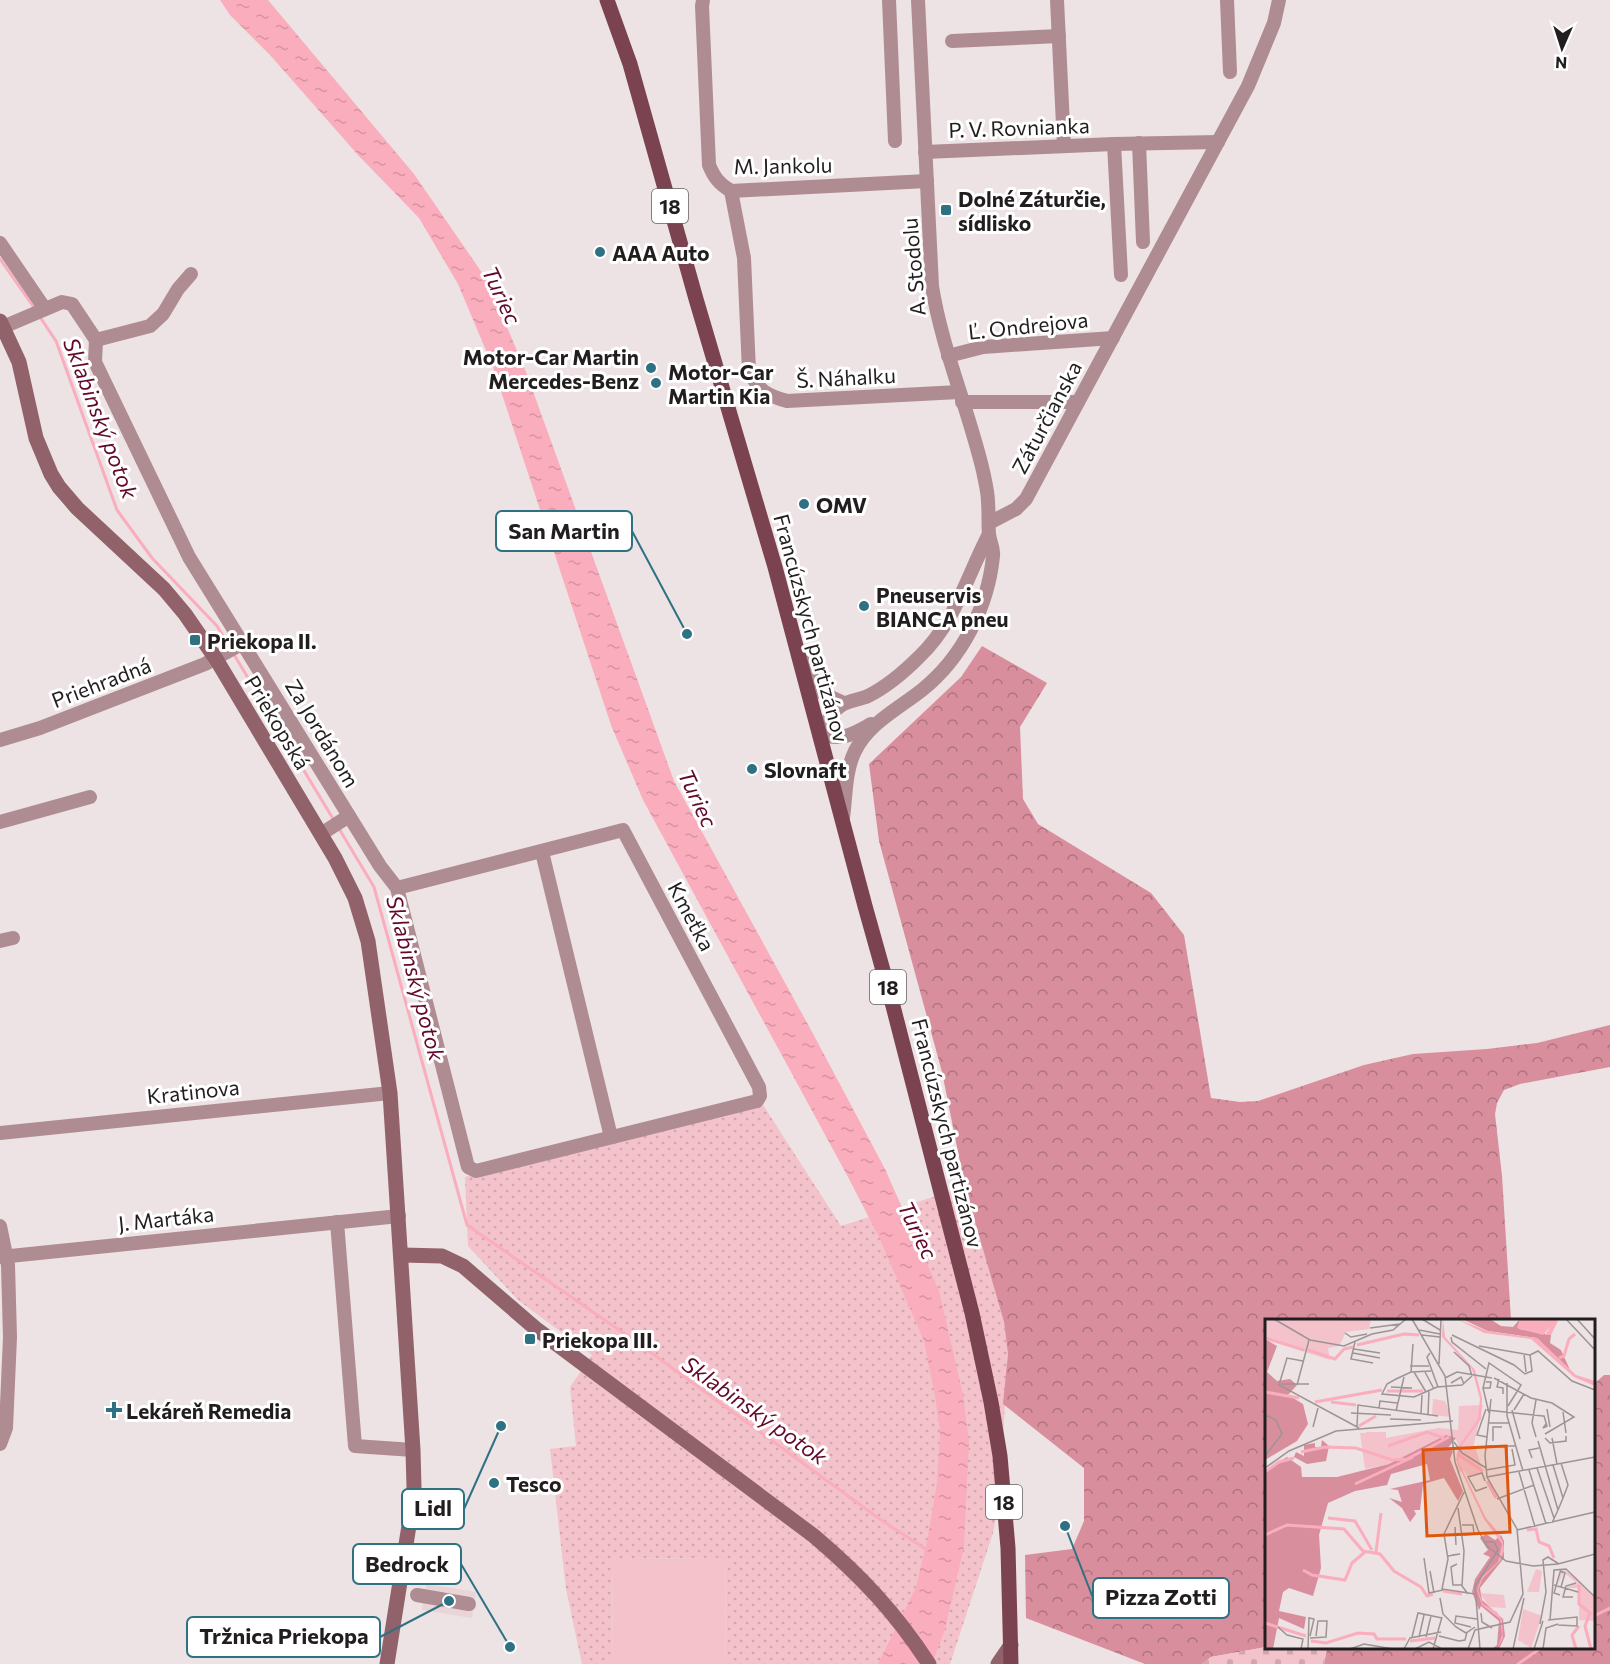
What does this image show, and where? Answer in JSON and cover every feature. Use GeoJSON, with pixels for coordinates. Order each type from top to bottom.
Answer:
{"type":"FeatureCollection","features":[{"type":"Feature","properties":{"kind":"main road","name":"Francúzskych partizánov"},"geometry":{"type":"LineString","coordinates":[[607,0],[642,104],[796,646],[954,1241],[991,1402],[1000,1456],[1008,1548],[1011,1664]]}},
{"type":"Feature","properties":{"kind":"street","name":"M. Jankolu"},"geometry":{"type":"LineString","coordinates":[[703,0],[709,165],[713,177],[730,191],[927,181]]}},
{"type":"Feature","properties":{"kind":"street"},"geometry":{"type":"LineString","coordinates":[[889,0],[895,141]]}},
{"type":"Feature","properties":{"kind":"street","name":"A. Stodolu"},"geometry":{"type":"LineString","coordinates":[[918,0],[932,286],[948,356],[983,472],[988,500],[989,528]]}},
{"type":"Feature","properties":{"kind":"street"},"geometry":{"type":"LineString","coordinates":[[1057,0],[1064,146]]}},
{"type":"Feature","properties":{"kind":"street"},"geometry":{"type":"LineString","coordinates":[[1227,0],[1230,72]]}},
{"type":"Feature","properties":{"kind":"street","name":"Záturčianska"},"geometry":{"type":"LineString","coordinates":[[989,528],[1016,509],[1026,498],[1248,86],[1274,23],[1279,0]]}},
{"type":"Feature","properties":{"kind":"street"},"geometry":{"type":"LineString","coordinates":[[952,41],[1059,36]]}},
{"type":"Feature","properties":{"kind":"street","name":"P. V. Rovnianka"},"geometry":{"type":"LineString","coordinates":[[925,152],[1218,142]]}},
{"type":"Feature","properties":{"kind":"street"},"geometry":{"type":"LineString","coordinates":[[1139,143],[1143,242]]}},
{"type":"Feature","properties":{"kind":"street","name":"P. V. Rovnianka"},"geometry":{"type":"LineString","coordinates":[[1114,144],[1122,274]]}},
{"type":"Feature","properties":{"kind":"street","name":"Š. Náhalku"},"geometry":{"type":"LineString","coordinates":[[730,191],[744,258],[749,371],[756,385],[765,393],[787,401],[961,397],[1078,402]]}},
{"type":"Feature","properties":{"kind":"street"},"geometry":{"type":"LineString","coordinates":[[0,243],[45,309]]}},
{"type":"Feature","properties":{"kind":"street"},"geometry":{"type":"LineString","coordinates":[[2,324],[26,318],[62,302],[72,304],[96,340],[150,326],[163,314],[178,289],[191,274]]}},
{"type":"Feature","properties":{"kind":"street","name":"Priekopská"},"geometry":{"type":"LineString","coordinates":[[2,324],[19,362],[36,438],[45,462],[59,488],[77,508],[164,589],[220,656],[326,831],[355,898],[369,941],[390,1093],[402,1255],[414,1488],[387,1664]]}},
{"type":"Feature","properties":{"kind":"street","name":"Ľ. Ondrejova"},"geometry":{"type":"LineString","coordinates":[[948,356],[983,347],[1113,338]]}},
{"type":"Feature","properties":{"kind":"street","name":"Za Jordánom"},"geometry":{"type":"LineString","coordinates":[[96,340],[95,362],[189,557],[380,866],[397,888],[468,1167],[476,1171],[611,1137]]}},
{"type":"Feature","properties":{"kind":"street"},"geometry":{"type":"LineString","coordinates":[[989,528],[993,553],[989,581],[972,627],[936,677],[884,717],[850,735],[833,738],[819,734],[830,716],[844,703],[868,696],[884,686],[909,667],[932,644],[956,608],[989,528]]}},
{"type":"Feature","properties":{"kind":"street","name":"Priehradná"},"geometry":{"type":"LineString","coordinates":[[0,740],[40,728],[220,656],[243,643]]}},
{"type":"Feature","properties":{"kind":"street"},"geometry":{"type":"LineString","coordinates":[[796,646],[820,692],[844,703]]}},
{"type":"Feature","properties":{"kind":"street"},"geometry":{"type":"LineString","coordinates":[[843,822],[849,769],[855,751],[862,740],[884,717]]}},
{"type":"Feature","properties":{"kind":"street"},"geometry":{"type":"LineString","coordinates":[[0,822],[90,797]]}},
{"type":"Feature","properties":{"kind":"street"},"geometry":{"type":"LineString","coordinates":[[326,831],[349,816]]}},
{"type":"Feature","properties":{"kind":"street","name":"Kmeťka"},"geometry":{"type":"LineString","coordinates":[[397,888],[623,830],[759,1087],[760,1096],[757,1101],[611,1137]]}},
{"type":"Feature","properties":{"kind":"street"},"geometry":{"type":"LineString","coordinates":[[542,852],[611,1137]]}},
{"type":"Feature","properties":{"kind":"street","name":"Kratinova"},"geometry":{"type":"LineString","coordinates":[[0,1133],[390,1093]]}},
{"type":"Feature","properties":{"kind":"street","name":"J. Martáka"},"geometry":{"type":"LineString","coordinates":[[3,1257],[399,1216]]}},
{"type":"Feature","properties":{"kind":"street"},"geometry":{"type":"LineString","coordinates":[[337,1222],[355,1446],[413,1450]]}},
{"type":"Feature","properties":{"kind":"street"},"geometry":{"type":"LineString","coordinates":[[0,1226],[10,1337],[6,1428],[0,1444]]}},
{"type":"Feature","properties":{"kind":"street"},"geometry":{"type":"LineString","coordinates":[[402,1255],[442,1256],[463,1266],[535,1328],[814,1536],[852,1568],[893,1612],[929,1664]]}},
{"type":"Feature","properties":{"kind":"street"},"geometry":{"type":"LineString","coordinates":[[417,1595],[469,1604]]}},
{"type":"Feature","properties":{"kind":"street"},"geometry":{"type":"LineString","coordinates":[[998,1664],[1011,1645]]}},
{"type":"Feature","properties":{"kind":"shaded area"},"geometry":{"type":"Polygon","coordinates":[[[426,1584],[476,1592],[472,1618],[422,1610],[426,1584]]]}},
{"type":"Feature","properties":{"kind":"green space"},"geometry":{"type":"Polygon","coordinates":[[[982,646],[1047,683],[1020,727],[1023,799],[1038,824],[1151,893],[1184,935],[1211,1098],[1240,1102],[1258,1101],[1364,1065],[1413,1054],[1537,1043],[1610,1025],[1610,1067],[1520,1084],[1504,1090],[1497,1103],[1495,1114],[1502,1176],[1511,1319],[1265,1319],[1265,1647],[1211,1657],[1202,1664],[1145,1664],[1026,1618],[1025,1555],[1072,1549],[1084,1521],[1084,1468],[1003,1404],[1008,1354],[1004,1322],[965,1187],[942,1072],[879,841],[869,764],[961,677],[982,646]]]}},
{"type":"Feature","properties":{"kind":"green space"},"geometry":{"type":"Polygon","coordinates":[[[763,1105],[841,1226],[965,1187],[1004,1322],[1008,1354],[999,1502],[993,1533],[950,1664],[726,1664],[725,1558],[612,1559],[613,1664],[582,1664],[566,1589],[550,1449],[576,1446],[570,1387],[592,1355],[518,1300],[468,1246],[465,1177],[763,1105]]]}},
{"type":"Feature","properties":{"kind":"green space"},"geometry":{"type":"Polygon","coordinates":[[[1604,1375],[1610,1375],[1610,1664],[1324,1664],[1327,1649],[1595,1649],[1595,1383],[1604,1375]]]}},
{"type":"Feature","properties":{"kind":"green space"},"geometry":{"type":"Polygon","coordinates":[[[725,1558],[726,1664],[613,1664],[612,1559],[725,1558]]]}},
{"type":"Feature","properties":{"kind":"green space"},"geometry":{"type":"Polygon","coordinates":[[[1265,1647],[1265,1649],[1327,1649],[1324,1664],[1202,1664],[1211,1657],[1265,1647]]]}},
{"type":"Feature","properties":{"kind":"water"},"geometry":{"type":"Polygon","coordinates":[[[220,0],[268,0],[414,174],[487,280],[526,372],[674,781],[885,1169],[939,1291],[963,1395],[969,1441],[964,1547],[945,1629],[932,1664],[878,1664],[916,1587],[928,1537],[937,1483],[940,1432],[924,1341],[879,1237],[848,1177],[643,800],[611,725],[493,367],[458,284],[419,218],[358,155],[270,55],[230,15],[220,0]]]}},
{"type":"Feature","properties":{"kind":"waterway","name":"Sklabinský potok"},"geometry":{"type":"LineString","coordinates":[[0,259],[35,309]]}},
{"type":"Feature","properties":{"kind":"waterway","name":"Sklabinský potok"},"geometry":{"type":"LineString","coordinates":[[40,317],[56,341],[117,510],[152,558],[217,626],[230,647]]}},
{"type":"Feature","properties":{"kind":"waterway","name":"Sklabinský potok"},"geometry":{"type":"LineString","coordinates":[[233,653],[335,822]]}},
{"type":"Feature","properties":{"kind":"waterway","name":"Sklabinský potok"},"geometry":{"type":"LineString","coordinates":[[338,827],[374,887],[467,1225],[635,1341],[881,1520],[927,1550]]}},
{"type":"Feature","properties":{"kind":"waterway"},"geometry":{"type":"LineString","coordinates":[[1595,1616],[1610,1608]]}},
{"type":"Feature","properties":{"kind":"waterway"},"geometry":{"type":"LineString","coordinates":[[1518,1664],[1540,1649]]}},
{"type":"Feature","properties":{"kind":"place","name":"Dolné Záturčie, sídlisko"},"geometry":{"type":"Point","coordinates":[946,210]}},
{"type":"Feature","properties":{"kind":"place","name":"AAA Auto"},"geometry":{"type":"Point","coordinates":[600,252]}},
{"type":"Feature","properties":{"kind":"place","name":"Motor-Car Martin Mercedes-Benz"},"geometry":{"type":"Point","coordinates":[651,368]}},
{"type":"Feature","properties":{"kind":"place","name":"Motor-Car Martin Kia"},"geometry":{"type":"Point","coordinates":[656,383]}},
{"type":"Feature","properties":{"kind":"place","name":"OMV"},"geometry":{"type":"Point","coordinates":[804,504]}},
{"type":"Feature","properties":{"kind":"place","name":"Pneuservis BIANCA pneu"},"geometry":{"type":"Point","coordinates":[864,606]}},
{"type":"Feature","properties":{"kind":"place","name":"San Martin"},"geometry":{"type":"Point","coordinates":[687,634]}},
{"type":"Feature","properties":{"kind":"place","name":"Priekopa II."},"geometry":{"type":"Point","coordinates":[195,640]}},
{"type":"Feature","properties":{"kind":"place","name":"Slovnaft"},"geometry":{"type":"Point","coordinates":[752,769]}},
{"type":"Feature","properties":{"kind":"place","name":"Priekopa III."},"geometry":{"type":"Point","coordinates":[530,1339]}},
{"type":"Feature","properties":{"kind":"place","name":"Lekáreň Remedia"},"geometry":{"type":"Point","coordinates":[114,1410]}},
{"type":"Feature","properties":{"kind":"place","name":"Lidl"},"geometry":{"type":"Point","coordinates":[501,1426]}},
{"type":"Feature","properties":{"kind":"place","name":"Tesco"},"geometry":{"type":"Point","coordinates":[494,1483]}},
{"type":"Feature","properties":{"kind":"place","name":"Pizza Zotti"},"geometry":{"type":"Point","coordinates":[1065,1526]}},
{"type":"Feature","properties":{"kind":"place","name":"Tržnica Priekopa"},"geometry":{"type":"Point","coordinates":[449,1601]}},
{"type":"Feature","properties":{"kind":"place","name":"Bedrock"},"geometry":{"type":"Point","coordinates":[510,1647]}},
{"type":"Feature","properties":{"kind":"water label","name":"Turiec"},"geometry":{"type":"Point","coordinates":[502,295]}},
{"type":"Feature","properties":{"kind":"water label","name":"Turiec"},"geometry":{"type":"Point","coordinates":[698,798]}},
{"type":"Feature","properties":{"kind":"water label","name":"Turiec"},"geometry":{"type":"Point","coordinates":[918,1230]}}]}
